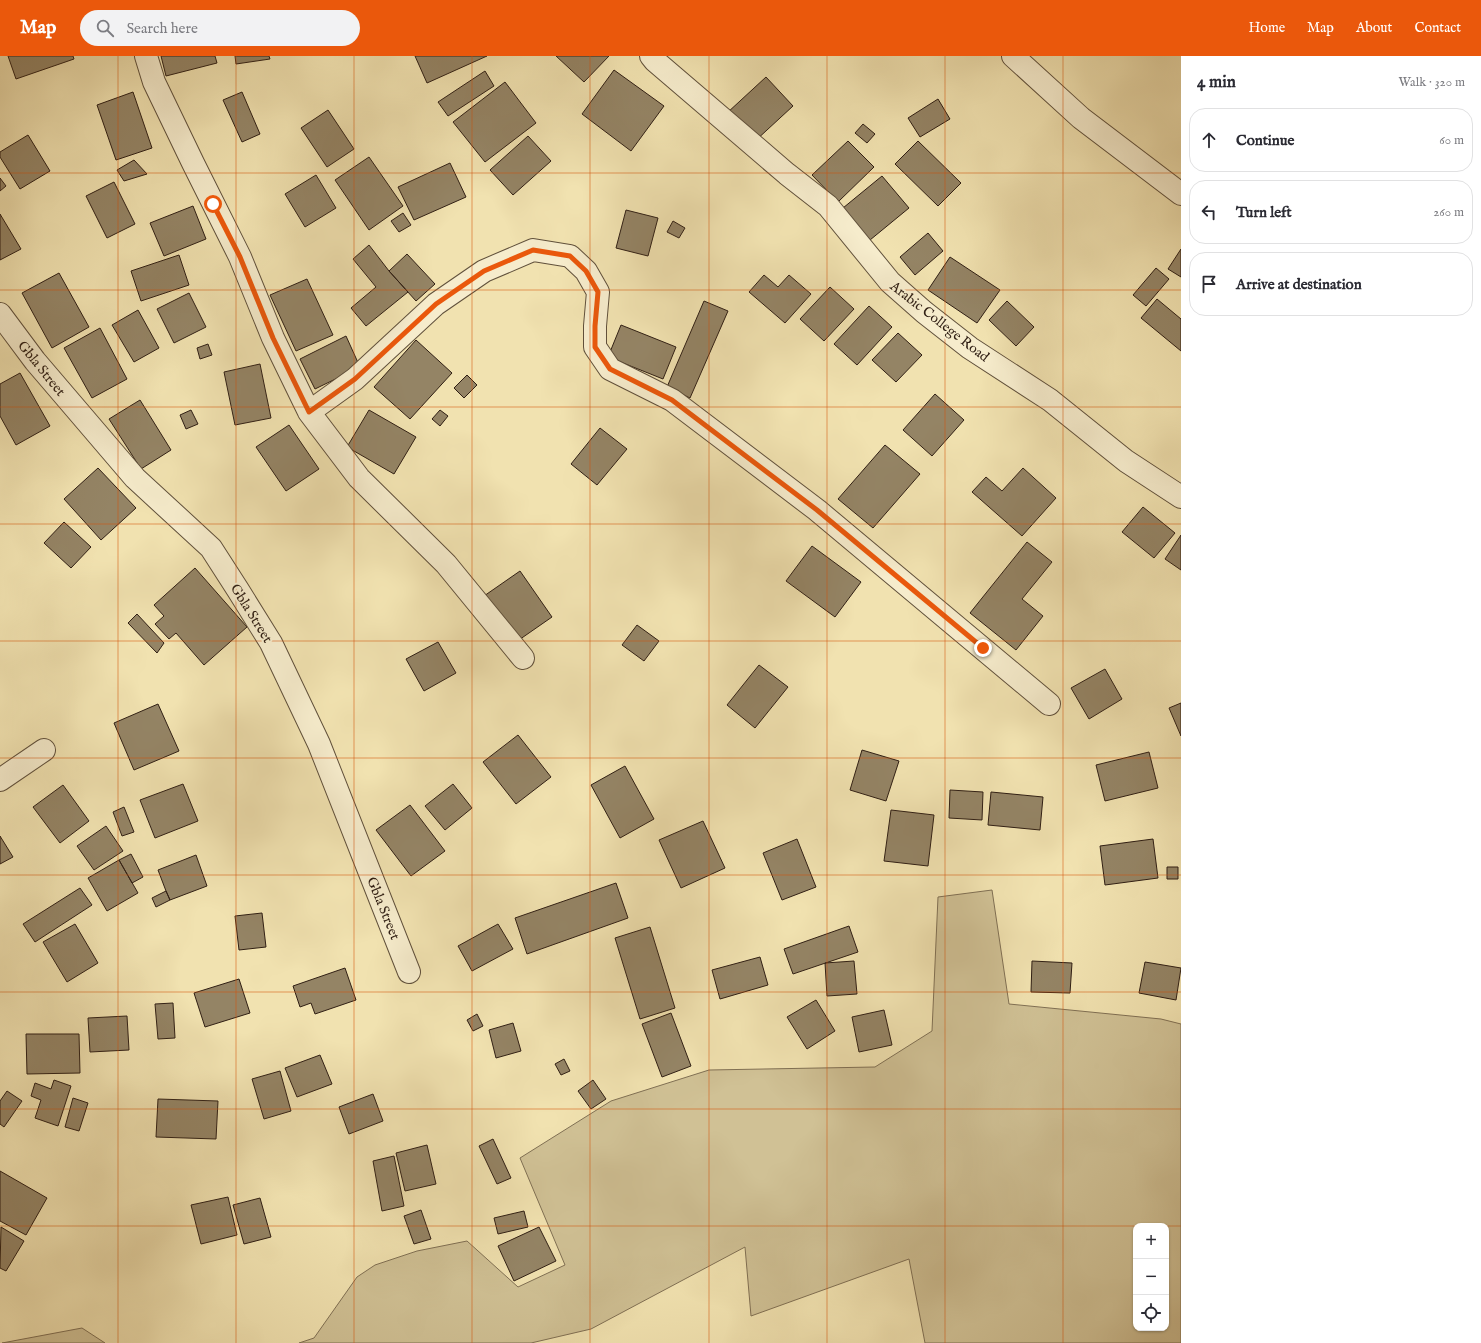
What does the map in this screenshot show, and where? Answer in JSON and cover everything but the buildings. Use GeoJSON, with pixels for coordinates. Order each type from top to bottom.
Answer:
{"type":"FeatureCollection","features":[{"type":"Feature","properties":{"kind":"street"},"geometry":{"type":"LineString","coordinates":[[146,56],[154,82],[240,257],[273,338],[309,412],[359,478],[446,564],[523,658]]}},
{"type":"Feature","properties":{"kind":"street"},"geometry":{"type":"LineString","coordinates":[[1012,56],[1081,118],[1181,194]]}},
{"type":"Feature","properties":{"kind":"street","name":"Arabic College Road"},"geometry":{"type":"LineString","coordinates":[[655,58],[787,174],[828,206],[890,282],[924,312],[970,348],[1050,400],[1126,461],[1181,496]]}},
{"type":"Feature","properties":{"kind":"street"},"geometry":{"type":"LineString","coordinates":[[309,412],[355,379],[436,304],[484,271],[533,250],[570,256],[586,271],[598,292],[595,347],[610,369],[672,400],[798,495],[1049,704]]}},
{"type":"Feature","properties":{"kind":"street","name":"Gbla Street"},"geometry":{"type":"LineString","coordinates":[[0,314],[34,361],[134,478],[211,548],[247,603],[271,643],[319,744],[409,972]]}},
{"type":"Feature","properties":{"kind":"street"},"geometry":{"type":"LineString","coordinates":[[0,780],[44,750]]}},
{"type":"Feature","properties":{"kind":"shaded area"},"geometry":{"type":"Polygon","coordinates":[[[992,890],[1009,1004],[1161,1019],[1181,1024],[1181,1343],[925,1343],[909,1259],[751,1316],[745,1247],[591,1329],[531,1343],[299,1343],[314,1338],[357,1277],[375,1265],[417,1251],[467,1241],[518,1287],[565,1265],[520,1158],[611,1101],[709,1070],[875,1067],[932,1031],[938,897],[992,890]]]}},
{"type":"Feature","properties":{"kind":"shaded area"},"geometry":{"type":"Polygon","coordinates":[[[82,1328],[105,1343],[2,1343],[82,1328]]]}},
{"type":"Feature","properties":{"kind":"route"},"geometry":{"type":"LineString","coordinates":[[213,204],[240,257],[273,338],[309,412],[355,379],[436,304],[484,271],[533,250],[570,256],[586,271],[598,292],[595,347],[610,369],[672,400],[817,510],[983,648]]}}]}
